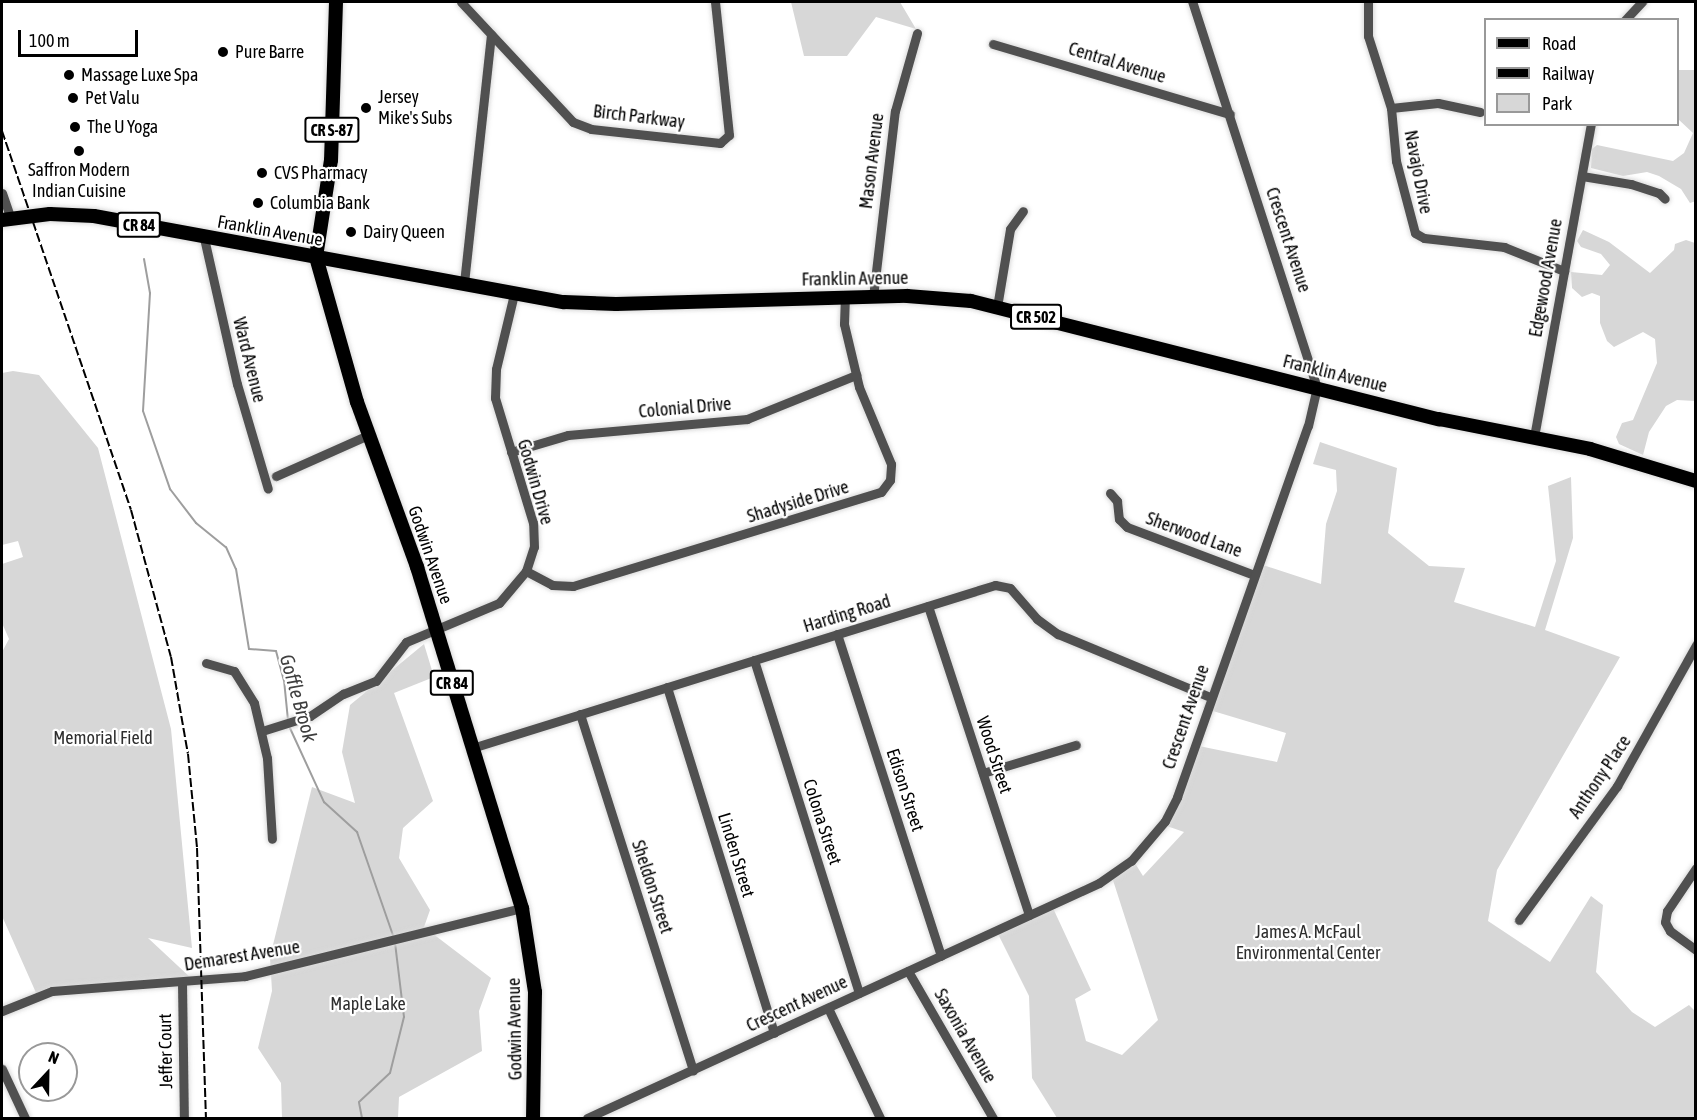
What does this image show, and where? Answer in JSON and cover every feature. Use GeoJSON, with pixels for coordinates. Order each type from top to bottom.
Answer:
{"type":"FeatureCollection","features":[{"type":"Feature","properties":{"kind":"main road","name":"Godwin Avenue"},"geometry":{"type":"LineString","coordinates":[[336,2],[331,160],[316,257],[368,435],[436,629],[522,908],[535,992],[534,1119]]}},
{"type":"Feature","properties":{"kind":"main road","name":"Franklin Avenue"},"geometry":{"type":"LineString","coordinates":[[6,219],[78,214],[464,283],[513,294],[616,304],[845,297],[947,298],[998,307],[1461,424],[1601,452],[1695,481]]}},
{"type":"Feature","properties":{"kind":"street","name":"Birch Parkway"},"geometry":{"type":"LineString","coordinates":[[460,2],[564,114],[582,126],[720,143],[729,135],[716,2]]}},
{"type":"Feature","properties":{"kind":"street","name":"Crescent Avenue"},"geometry":{"type":"LineString","coordinates":[[591,1118],[1114,874],[1155,836],[1177,797],[1210,697],[1308,426],[1317,388],[1192,2]]}},
{"type":"Feature","properties":{"kind":"street","name":"Navajo Drive"},"geometry":{"type":"LineString","coordinates":[[1368,2],[1368,36],[1391,108],[1396,161],[1415,233],[1424,238],[1504,247],[1564,271]]}},
{"type":"Feature","properties":{"kind":"street"},"geometry":{"type":"LineString","coordinates":[[1627,18],[1642,2]]}},
{"type":"Feature","properties":{"kind":"street","name":"Mason Avenue"},"geometry":{"type":"LineString","coordinates":[[873,297],[895,111],[917,33]]}},
{"type":"Feature","properties":{"kind":"street"},"geometry":{"type":"LineString","coordinates":[[464,283],[491,34]]}},
{"type":"Feature","properties":{"kind":"street","name":"Central Avenue"},"geometry":{"type":"LineString","coordinates":[[993,44],[1230,114]]}},
{"type":"Feature","properties":{"kind":"street"},"geometry":{"type":"LineString","coordinates":[[1391,108],[1438,103],[1480,112]]}},
{"type":"Feature","properties":{"kind":"street","name":"Edgewood Avenue"},"geometry":{"type":"LineString","coordinates":[[1534,437],[1591,126]]}},
{"type":"Feature","properties":{"kind":"street"},"geometry":{"type":"LineString","coordinates":[[1581,176],[1631,184],[1659,193],[1665,200]]}},
{"type":"Feature","properties":{"kind":"street"},"geometry":{"type":"LineString","coordinates":[[2,193],[6,219]]}},
{"type":"Feature","properties":{"kind":"street"},"geometry":{"type":"LineString","coordinates":[[998,307],[1010,229],[1023,211]]}},
{"type":"Feature","properties":{"kind":"street","name":"Ward Avenue"},"geometry":{"type":"LineString","coordinates":[[204,238],[237,384],[268,489]]}},
{"type":"Feature","properties":{"kind":"street","name":"Godwin Drive"},"geometry":{"type":"LineString","coordinates":[[262,730],[310,716],[343,694],[375,681],[406,642],[499,603],[526,572],[534,547],[533,523],[495,398],[496,369],[513,294]]}},
{"type":"Feature","properties":{"kind":"street","name":"Shadyside Drive"},"geometry":{"type":"LineString","coordinates":[[526,572],[552,585],[573,586],[875,496],[890,480],[891,464],[856,375],[844,324],[845,297]]}},
{"type":"Feature","properties":{"kind":"street","name":"Colonial Drive"},"geometry":{"type":"LineString","coordinates":[[511,452],[568,435],[747,418],[856,375]]}},
{"type":"Feature","properties":{"kind":"street"},"geometry":{"type":"LineString","coordinates":[[276,476],[368,435]]}},
{"type":"Feature","properties":{"kind":"street","name":"Sherwood Lane"},"geometry":{"type":"LineString","coordinates":[[1110,494],[1117,501],[1119,519],[1127,527],[1254,575]]}},
{"type":"Feature","properties":{"kind":"street","name":"Harding Road"},"geometry":{"type":"LineString","coordinates":[[472,748],[928,606],[1004,586],[1016,593],[1036,619],[1058,634],[1210,697]]}},
{"type":"Feature","properties":{"kind":"street","name":"Wood Street"},"geometry":{"type":"LineString","coordinates":[[928,606],[1029,915]]}},
{"type":"Feature","properties":{"kind":"street","name":"Edison Street"},"geometry":{"type":"LineString","coordinates":[[837,634],[941,956]]}},
{"type":"Feature","properties":{"kind":"street","name":"Anthony Place"},"geometry":{"type":"LineString","coordinates":[[1519,920],[1617,786],[1695,645]]}},
{"type":"Feature","properties":{"kind":"street","name":"Colona Street"},"geometry":{"type":"LineString","coordinates":[[754,660],[859,993]]}},
{"type":"Feature","properties":{"kind":"street"},"geometry":{"type":"LineString","coordinates":[[206,663],[227,667],[240,677],[254,703],[262,730],[272,839]]}},
{"type":"Feature","properties":{"kind":"street","name":"Linden Street"},"geometry":{"type":"LineString","coordinates":[[667,687],[774,1032]]}},
{"type":"Feature","properties":{"kind":"street","name":"Sheldon Street"},"geometry":{"type":"LineString","coordinates":[[580,714],[693,1070]]}},
{"type":"Feature","properties":{"kind":"street"},"geometry":{"type":"LineString","coordinates":[[983,773],[1077,745]]}},
{"type":"Feature","properties":{"kind":"street"},"geometry":{"type":"LineString","coordinates":[[1695,868],[1667,911],[1667,927],[1695,950]]}},
{"type":"Feature","properties":{"kind":"street","name":"Demarest Avenue"},"geometry":{"type":"LineString","coordinates":[[2,1011],[52,991],[182,982],[191,977],[245,976],[522,908]]}},
{"type":"Feature","properties":{"kind":"street","name":"Saxonia Avenue"},"geometry":{"type":"LineString","coordinates":[[908,971],[993,1119]]}},
{"type":"Feature","properties":{"kind":"street","name":"Jeffer Court"},"geometry":{"type":"LineString","coordinates":[[182,982],[184,1119]]}},
{"type":"Feature","properties":{"kind":"street"},"geometry":{"type":"LineString","coordinates":[[828,1008],[880,1119]]}},
{"type":"Feature","properties":{"kind":"street"},"geometry":{"type":"LineString","coordinates":[[2,1069],[4,1081],[25,1119]]}},
{"type":"Feature","properties":{"kind":"green space"},"geometry":{"type":"Polygon","coordinates":[[[791,2],[900,2],[916,29],[876,17],[847,56],[804,56],[791,2]]]}},
{"type":"Feature","properties":{"kind":"green space"},"geometry":{"type":"Polygon","coordinates":[[[1679,70],[1695,70],[1696,201],[1690,203],[1681,189],[1647,172],[1623,176],[1591,168],[1592,149],[1597,145],[1673,161],[1684,153],[1693,133],[1679,120],[1679,70]]]}},
{"type":"Feature","properties":{"kind":"green space"},"geometry":{"type":"Polygon","coordinates":[[[1583,230],[1609,242],[1650,273],[1674,250],[1675,244],[1686,240],[1695,243],[1695,401],[1677,400],[1666,406],[1649,432],[1643,455],[1619,444],[1616,437],[1622,423],[1633,420],[1657,363],[1655,339],[1643,332],[1614,347],[1607,341],[1600,323],[1600,296],[1592,293],[1582,297],[1572,288],[1571,272],[1602,275],[1610,265],[1601,254],[1581,247],[1577,241],[1583,230]]]}},
{"type":"Feature","properties":{"kind":"green space","name":"Memorial Field"},"geometry":{"type":"Polygon","coordinates":[[[13,371],[39,375],[98,448],[171,729],[192,948],[148,938],[192,979],[37,995],[2,916],[2,652],[9,639],[2,623],[2,564],[23,557],[18,541],[2,545],[2,373],[13,371]]]}},
{"type":"Feature","properties":{"kind":"green space","name":"James A. McFaul Environmental Center"},"geometry":{"type":"Polygon","coordinates":[[[1320,442],[1397,468],[1388,533],[1429,566],[1465,568],[1454,602],[1535,627],[1556,561],[1548,486],[1571,477],[1573,538],[1545,630],[1620,657],[1497,870],[1488,921],[1550,962],[1591,896],[1603,905],[1596,972],[1632,1012],[1655,1027],[1689,1005],[1695,1011],[1695,1118],[1057,1118],[1032,1078],[1029,996],[996,930],[1052,906],[1091,990],[1075,999],[1086,1041],[1122,1055],[1158,1020],[1111,874],[1133,860],[1143,876],[1184,832],[1164,825],[1194,745],[1277,762],[1286,733],[1203,708],[1257,563],[1321,584],[1326,524],[1337,491],[1336,470],[1313,464],[1320,442]]]}},
{"type":"Feature","properties":{"kind":"green space","name":"Maple Lake"},"geometry":{"type":"Polygon","coordinates":[[[424,644],[434,677],[394,693],[433,801],[403,828],[399,858],[430,910],[424,927],[491,978],[479,1011],[482,1051],[399,1097],[398,1118],[282,1118],[281,1083],[258,1048],[272,991],[270,957],[312,787],[355,803],[342,752],[350,705],[424,644]]]}},
{"type":"Feature","properties":{"kind":"waterway","name":"Goffle Brook"},"geometry":{"type":"LineString","coordinates":[[144,259],[150,293],[143,411],[170,489],[196,523],[226,547],[236,569],[249,649],[276,651],[284,680],[288,720]]}},
{"type":"Feature","properties":{"kind":"waterway","name":"Goffle Brook"},"geometry":{"type":"LineString","coordinates":[[289,726],[324,802],[357,832],[394,938]]}},
{"type":"Feature","properties":{"kind":"waterway","name":"Goffle Brook"},"geometry":{"type":"LineString","coordinates":[[362,1118],[359,1102],[390,1073],[404,1017],[395,943]]}},
{"type":"Feature","properties":{"kind":"railway"},"geometry":{"type":"LineString","coordinates":[[2,131],[131,510],[171,657],[188,754],[197,848],[206,1118]]}},
{"type":"Feature","properties":{"kind":"place","name":"Pure Barre"},"geometry":{"type":"Point","coordinates":[223,52]}},
{"type":"Feature","properties":{"kind":"place","name":"Massage Luxe Spa"},"geometry":{"type":"Point","coordinates":[69,75]}},
{"type":"Feature","properties":{"kind":"place","name":"Pet Valu"},"geometry":{"type":"Point","coordinates":[73,98]}},
{"type":"Feature","properties":{"kind":"place","name":"Jersey Mike's Subs"},"geometry":{"type":"Point","coordinates":[366,108]}},
{"type":"Feature","properties":{"kind":"place","name":"The U Yoga"},"geometry":{"type":"Point","coordinates":[75,127]}},
{"type":"Feature","properties":{"kind":"place","name":"Saffron Modern Indian Cuisine"},"geometry":{"type":"Point","coordinates":[79,151]}},
{"type":"Feature","properties":{"kind":"place","name":"CVS Pharmacy"},"geometry":{"type":"Point","coordinates":[262,173]}},
{"type":"Feature","properties":{"kind":"place","name":"Columbia Bank"},"geometry":{"type":"Point","coordinates":[258,203]}},
{"type":"Feature","properties":{"kind":"place","name":"Dairy Queen"},"geometry":{"type":"Point","coordinates":[351,232]}}]}
